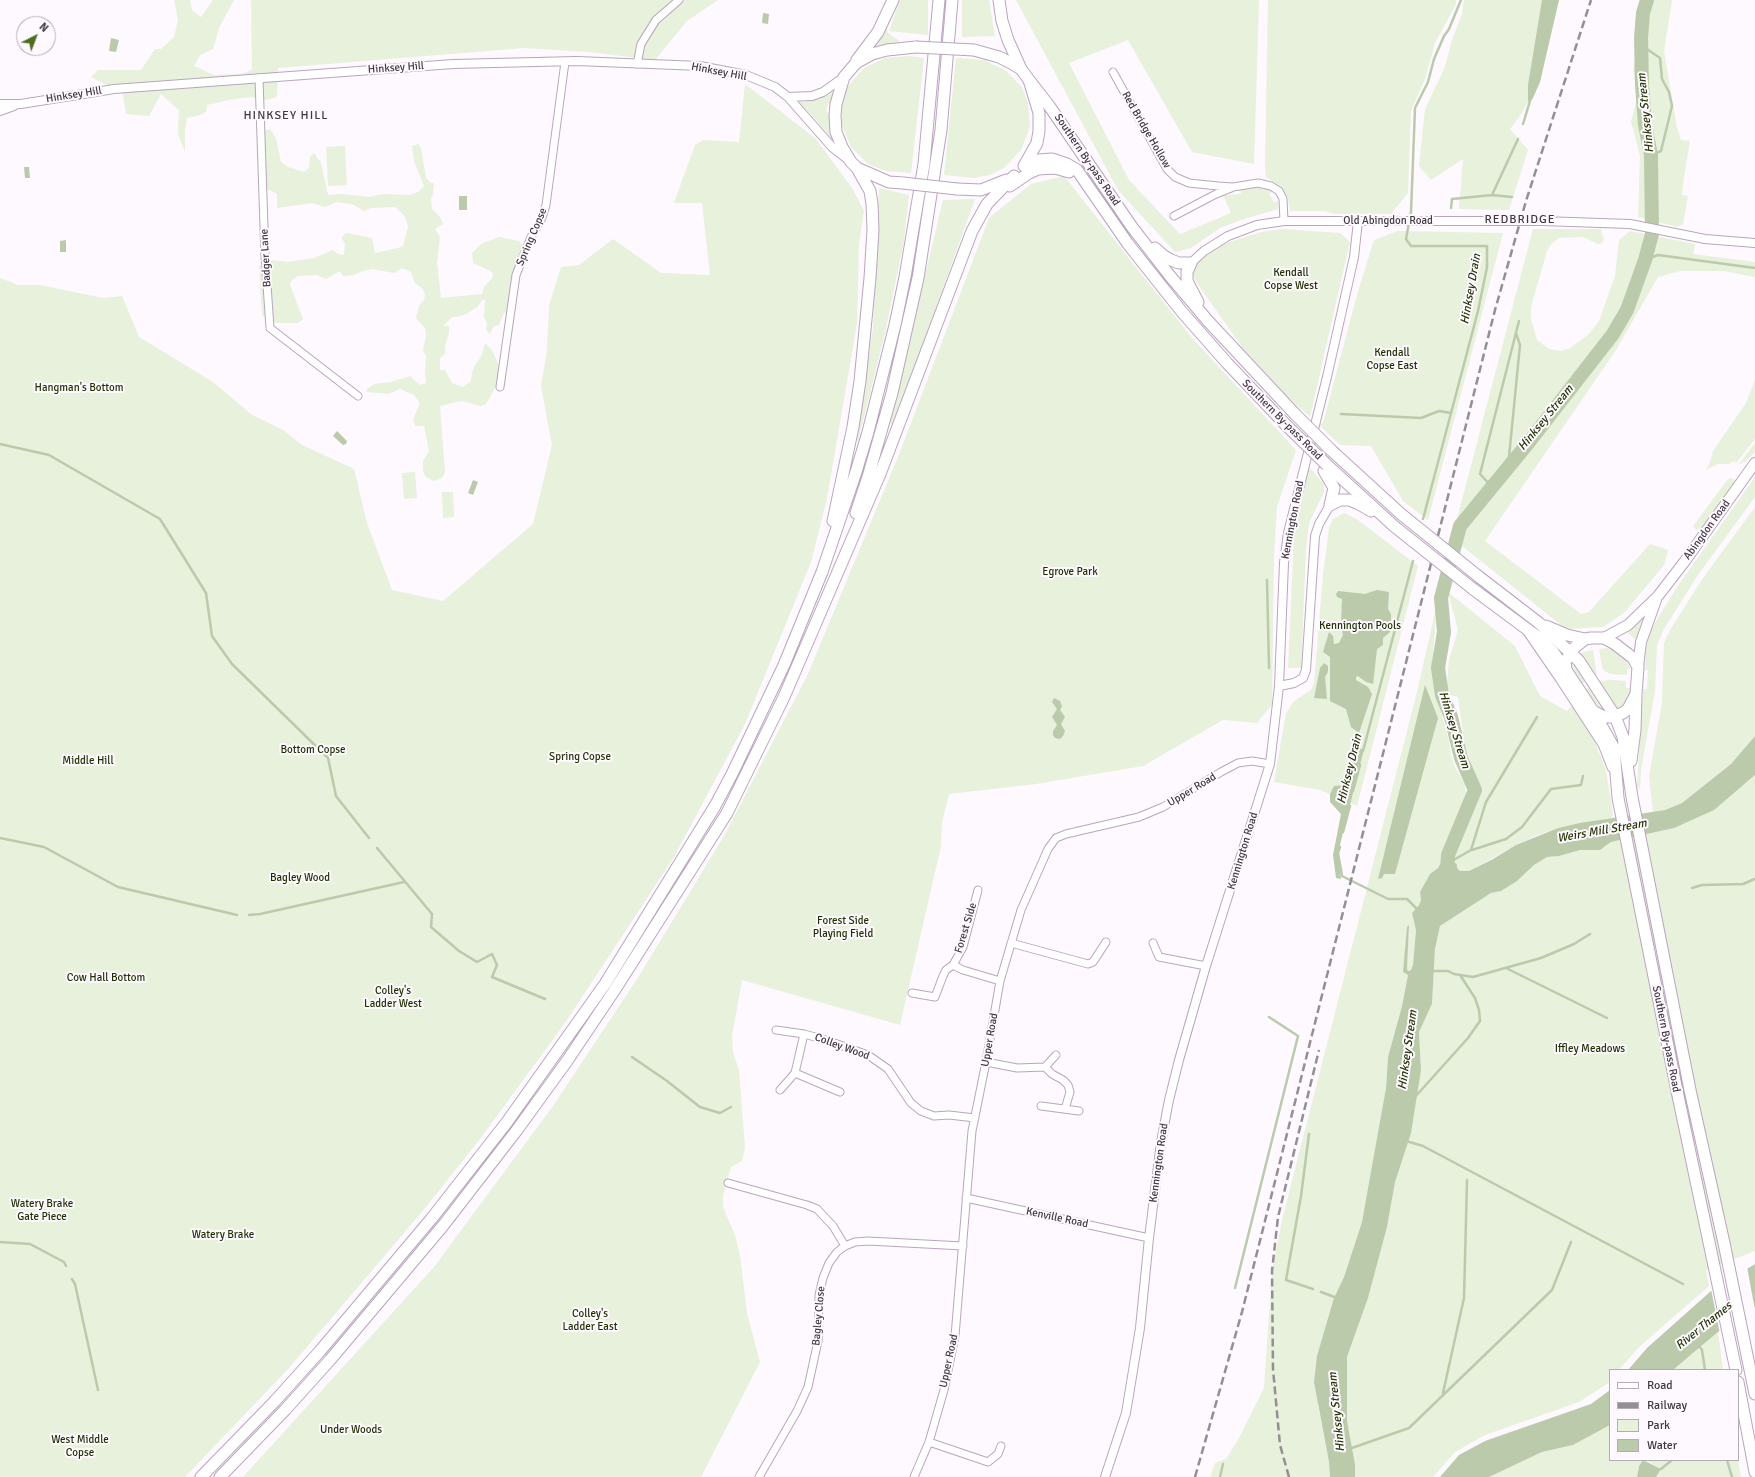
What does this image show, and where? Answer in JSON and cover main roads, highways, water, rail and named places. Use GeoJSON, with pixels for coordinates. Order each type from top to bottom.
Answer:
{"type":"FeatureCollection","features":[{"type":"Feature","properties":{"kind":"highway"},"geometry":{"type":"LineString","coordinates":[[822,572],[853,427],[866,331],[873,230],[870,191],[842,147],[836,132],[835,115],[838,97],[844,77],[878,32],[893,0]]}},
{"type":"Feature","properties":{"kind":"highway"},"geometry":{"type":"LineString","coordinates":[[201,1477],[275,1401],[320,1351],[432,1218],[507,1122],[588,1009],[715,806],[784,665],[822,572],[868,432],[895,325],[905,277],[924,157],[939,0]]}},
{"type":"Feature","properties":{"kind":"highway"},"geometry":{"type":"LineString","coordinates":[[834,579],[868,477],[892,393],[912,308],[926,236],[942,130],[952,0]]}},
{"type":"Feature","properties":{"kind":"highway"},"geometry":{"type":"LineString","coordinates":[[999,0],[1008,40],[1021,69]]}},
{"type":"Feature","properties":{"kind":"highway"},"geometry":{"type":"LineString","coordinates":[[856,63],[872,54],[886,50],[916,47],[974,50],[1000,57],[1021,69]]}},
{"type":"Feature","properties":{"kind":"highway","name":"Southern By-pass Road"},"geometry":{"type":"LineString","coordinates":[[1021,69],[1050,107],[1132,227],[1208,321],[1294,413],[1331,450],[1401,514],[1539,623],[1571,652],[1584,668],[1616,716],[1623,737],[1632,796],[1690,1090],[1724,1243],[1755,1394]]}},
{"type":"Feature","properties":{"kind":"highway"},"geometry":{"type":"LineString","coordinates":[[220,1477],[285,1410],[330,1360],[442,1227],[517,1130],[567,1061],[614,991],[726,813],[784,697],[880,474],[972,231],[983,210],[1025,164],[1037,143],[1039,113],[1029,80]]}},
{"type":"Feature","properties":{"kind":"highway","name":"Southern By-pass Road"},"geometry":{"type":"LineString","coordinates":[[1025,164],[1039,160],[1052,159],[1067,164],[1077,170],[1083,176],[1090,190],[1128,244],[1182,312],[1227,363],[1326,468],[1395,527],[1547,645],[1566,670],[1570,684]]}},
{"type":"Feature","properties":{"kind":"highway"},"geometry":{"type":"LineString","coordinates":[[854,165],[889,182],[957,189],[981,190],[999,184],[1014,176]]}},
{"type":"Feature","properties":{"kind":"highway"},"geometry":{"type":"LineString","coordinates":[[997,194],[1029,173],[1046,168],[1055,168],[1068,172],[1080,179],[1090,190]]}},
{"type":"Feature","properties":{"kind":"highway"},"geometry":{"type":"LineString","coordinates":[[1132,227],[1164,256],[1179,263],[1191,263],[1187,272],[1187,281],[1208,321]]}},
{"type":"Feature","properties":{"kind":"highway"},"geometry":{"type":"LineString","coordinates":[[1326,468],[1334,488],[1330,505],[1340,500],[1348,500],[1359,504],[1395,527]]}},
{"type":"Feature","properties":{"kind":"highway","name":"Southern By-pass Road"},"geometry":{"type":"LineString","coordinates":[[1539,623],[1567,635],[1585,639],[1604,638]]}},
{"type":"Feature","properties":{"kind":"highway"},"geometry":{"type":"LineString","coordinates":[[1528,630],[1570,684],[1581,701],[1604,744],[1615,772]]}},
{"type":"Feature","properties":{"kind":"highway"},"geometry":{"type":"LineString","coordinates":[[1604,638],[1625,650],[1633,658],[1638,668]]}},
{"type":"Feature","properties":{"kind":"highway"},"geometry":{"type":"LineString","coordinates":[[1566,670],[1565,662],[1571,652],[1585,639]]}},
{"type":"Feature","properties":{"kind":"highway","name":"Southern By-pass Road"},"geometry":{"type":"LineString","coordinates":[[1629,772],[1635,730],[1638,668]]}},
{"type":"Feature","properties":{"kind":"highway"},"geometry":{"type":"LineString","coordinates":[[1594,711],[1604,717],[1616,716],[1623,713],[1628,709],[1637,691]]}},
{"type":"Feature","properties":{"kind":"highway","name":"Southern By-pass Road"},"geometry":{"type":"LineString","coordinates":[[1581,701],[1594,711],[1614,748],[1618,798],[1675,1084],[1711,1246],[1736,1369]]}},
{"type":"Feature","properties":{"kind":"highway"},"geometry":{"type":"LineString","coordinates":[[1739,1387],[1755,1472]]}},
{"type":"Feature","properties":{"kind":"main road","name":"Abingdon Road"},"geometry":{"type":"LineString","coordinates":[[1604,638],[1628,625],[1658,596],[1755,463]]}},
{"type":"Feature","properties":{"kind":"main road","name":"Abingdon Road"},"geometry":{"type":"LineString","coordinates":[[1638,668],[1641,642],[1658,596]]}},
{"type":"Feature","properties":{"kind":"water"},"geometry":{"type":"Polygon","coordinates":[[[1542,0],[1559,0],[1540,82],[1532,100],[1528,102],[1528,85],[1542,0]]]}},
{"type":"Feature","properties":{"kind":"water"},"geometry":{"type":"Polygon","coordinates":[[[763,13],[769,14],[768,24],[762,23],[763,13]]]}},
{"type":"Feature","properties":{"kind":"water"},"geometry":{"type":"Polygon","coordinates":[[[111,38],[119,40],[116,52],[109,51],[111,38]]]}},
{"type":"Feature","properties":{"kind":"water"},"geometry":{"type":"Polygon","coordinates":[[[24,167],[29,167],[30,178],[25,178],[24,167]]]}},
{"type":"Feature","properties":{"kind":"water"},"geometry":{"type":"Polygon","coordinates":[[[459,196],[467,196],[467,210],[459,210],[459,196]]]}},
{"type":"Feature","properties":{"kind":"water"},"geometry":{"type":"Polygon","coordinates":[[[66,240],[66,252],[60,252],[60,241],[66,240]]]}},
{"type":"Feature","properties":{"kind":"water"},"geometry":{"type":"Polygon","coordinates":[[[337,431],[347,441],[346,444],[343,445],[333,436],[337,431]]]}},
{"type":"Feature","properties":{"kind":"water"},"geometry":{"type":"Polygon","coordinates":[[[473,480],[478,482],[473,495],[468,493],[473,480]]]}},
{"type":"Feature","properties":{"kind":"water"},"geometry":{"type":"Polygon","coordinates":[[[1377,590],[1389,592],[1388,609],[1391,614],[1391,627],[1390,632],[1383,638],[1383,645],[1377,649],[1373,684],[1366,682],[1358,676],[1356,677],[1356,680],[1368,687],[1372,694],[1359,733],[1351,727],[1346,709],[1330,701],[1330,657],[1323,652],[1329,632],[1333,636],[1334,644],[1339,643],[1343,635],[1342,631],[1332,631],[1330,628],[1333,624],[1339,624],[1341,622],[1342,599],[1337,597],[1336,594],[1338,591],[1365,594],[1377,590]]]}},
{"type":"Feature","properties":{"kind":"water"},"geometry":{"type":"Polygon","coordinates":[[[1324,663],[1328,666],[1328,672],[1325,677],[1327,699],[1314,698],[1320,668],[1324,663]]]}},
{"type":"Feature","properties":{"kind":"water"},"geometry":{"type":"Polygon","coordinates":[[[1425,685],[1438,718],[1395,874],[1384,874],[1382,878],[1378,879],[1425,685]]]}},
{"type":"Feature","properties":{"kind":"water"},"geometry":{"type":"Polygon","coordinates":[[[1054,698],[1060,701],[1062,706],[1060,710],[1065,717],[1061,724],[1065,731],[1060,739],[1055,738],[1053,735],[1053,731],[1057,725],[1052,717],[1057,709],[1052,702],[1054,698]]]}},
{"type":"Feature","properties":{"kind":"water","name":"Weirs Mill Stream"},"geometry":{"type":"Polygon","coordinates":[[[1755,736],[1755,775],[1714,810],[1674,828],[1611,842],[1600,850],[1580,850],[1559,856],[1547,857],[1534,865],[1517,881],[1501,891],[1491,893],[1440,926],[1435,949],[1432,1004],[1419,1032],[1421,1070],[1411,1133],[1395,1182],[1387,1227],[1368,1298],[1347,1357],[1347,1421],[1355,1464],[1355,1477],[1330,1477],[1329,1462],[1314,1382],[1317,1356],[1334,1298],[1344,1277],[1362,1222],[1386,1088],[1388,1057],[1402,1006],[1408,975],[1403,972],[1407,927],[1409,925],[1407,970],[1409,971],[1413,965],[1416,930],[1412,913],[1419,905],[1421,900],[1420,892],[1430,874],[1438,868],[1446,853],[1457,865],[1457,868],[1460,871],[1469,871],[1516,845],[1558,828],[1580,823],[1665,810],[1682,803],[1731,764],[1755,736]]]}},
{"type":"Feature","properties":{"kind":"water"},"geometry":{"type":"Polygon","coordinates":[[[1353,738],[1355,738],[1355,748],[1364,749],[1338,853],[1341,879],[1336,878],[1333,855],[1341,814],[1330,802],[1330,794],[1334,786],[1347,785],[1348,793],[1353,777],[1347,775],[1353,738]]]}},
{"type":"Feature","properties":{"kind":"water","name":"River Thames"},"geometry":{"type":"Polygon","coordinates":[[[1755,1264],[1755,1307],[1718,1332],[1674,1369],[1629,1369],[1647,1348],[1711,1291],[1755,1264]]]}},
{"type":"Feature","properties":{"kind":"water"},"geometry":{"type":"Polygon","coordinates":[[[1609,1391],[1609,1426],[1573,1445],[1542,1452],[1489,1477],[1440,1477],[1459,1455],[1485,1441],[1591,1404],[1609,1391]]]}},
{"type":"Feature","properties":{"kind":"water"},"geometry":{"type":"Polygon","coordinates":[[[1642,1461],[1645,1461],[1661,1469],[1656,1477],[1637,1477],[1639,1466],[1642,1461]]]}},
{"type":"Feature","properties":{"kind":"waterway","name":"Hinksey Drain"},"geometry":{"type":"LineString","coordinates":[[1423,519],[1478,311],[1487,267],[1487,246],[1411,246],[1406,239],[1411,212],[1415,108],[1428,82],[1434,59],[1461,0]]}},
{"type":"Feature","properties":{"kind":"waterway","name":"Hinksey Stream"},"geometry":{"type":"LineString","coordinates":[[1447,874],[1448,855],[1475,790],[1461,758],[1451,717],[1442,695],[1438,668],[1444,632],[1441,598],[1460,526],[1529,442],[1613,334],[1627,310],[1645,260],[1652,234],[1651,155],[1645,125],[1642,85],[1641,38],[1643,13],[1647,0]]}},
{"type":"Feature","properties":{"kind":"waterway"},"geometry":{"type":"LineString","coordinates":[[1641,45],[1660,58],[1662,79],[1669,92],[1672,106],[1661,151],[1651,155]]}},
{"type":"Feature","properties":{"kind":"waterway"},"geometry":{"type":"LineString","coordinates":[[1523,124],[1530,101]]}},
{"type":"Feature","properties":{"kind":"waterway"},"geometry":{"type":"LineString","coordinates":[[1451,208],[1452,199],[1492,195],[1518,139]]}},
{"type":"Feature","properties":{"kind":"waterway"},"geometry":{"type":"LineString","coordinates":[[1492,195],[1512,197]]}},
{"type":"Feature","properties":{"kind":"waterway"},"geometry":{"type":"LineString","coordinates":[[1645,260],[1658,255],[1755,268]]}},
{"type":"Feature","properties":{"kind":"waterway"},"geometry":{"type":"LineString","coordinates":[[1492,487],[1480,474],[1519,321]]}},
{"type":"Feature","properties":{"kind":"waterway"},"geometry":{"type":"LineString","coordinates":[[1508,467],[1520,345],[1516,333]]}},
{"type":"Feature","properties":{"kind":"waterway"},"geometry":{"type":"LineString","coordinates":[[1341,414],[1421,418],[1439,411],[1451,413]]}},
{"type":"Feature","properties":{"kind":"waterway"},"geometry":{"type":"LineString","coordinates":[[0,444],[49,455],[160,519],[206,593],[212,636],[232,664],[328,758],[336,796],[369,838]]}},
{"type":"Feature","properties":{"kind":"waterway","name":"Hinksey Drain"},"geometry":{"type":"LineString","coordinates":[[1363,751],[1413,561]]}},
{"type":"Feature","properties":{"kind":"waterway"},"geometry":{"type":"LineString","coordinates":[[1267,580],[1269,668]]}},
{"type":"Feature","properties":{"kind":"waterway"},"geometry":{"type":"LineString","coordinates":[[1450,862],[1471,850],[1486,802],[1537,717]]}},
{"type":"Feature","properties":{"kind":"waterway","name":"Hinksey Drain"},"geometry":{"type":"LineString","coordinates":[[1353,791],[1360,765]]}},
{"type":"Feature","properties":{"kind":"waterway"},"geometry":{"type":"LineString","coordinates":[[1472,850],[1506,839],[1522,827],[1551,789],[1581,785],[1583,776]]}},
{"type":"Feature","properties":{"kind":"waterway","name":"Hinksey Drain"},"geometry":{"type":"LineString","coordinates":[[1343,832],[1350,806]]}},
{"type":"Feature","properties":{"kind":"waterway"},"geometry":{"type":"LineString","coordinates":[[0,838],[44,847],[118,887],[237,915]]}},
{"type":"Feature","properties":{"kind":"waterway","name":"Hinksey Drain"},"geometry":{"type":"LineString","coordinates":[[1340,847],[1338,853],[1342,876],[1388,899],[1407,899],[1418,910]]}},
{"type":"Feature","properties":{"kind":"waterway"},"geometry":{"type":"LineString","coordinates":[[377,848],[432,914],[431,927],[459,951],[477,962],[492,954],[497,965],[492,977],[545,999]]}},
{"type":"Feature","properties":{"kind":"waterway"},"geometry":{"type":"LineString","coordinates":[[1692,888],[1702,885],[1743,884],[1755,879]]}},
{"type":"Feature","properties":{"kind":"waterway"},"geometry":{"type":"LineString","coordinates":[[249,915],[260,914],[404,882]]}},
{"type":"Feature","properties":{"kind":"waterway"},"geometry":{"type":"LineString","coordinates":[[1432,971],[1448,971],[1454,974],[1473,977],[1541,958],[1574,944],[1590,934]]}},
{"type":"Feature","properties":{"kind":"waterway"},"geometry":{"type":"LineString","coordinates":[[1506,968],[1607,1018]]}},
{"type":"Feature","properties":{"kind":"waterway"},"geometry":{"type":"LineString","coordinates":[[1415,1097],[1468,1038],[1480,1021],[1479,1010],[1475,998],[1460,975]]}},
{"type":"Feature","properties":{"kind":"waterway"},"geometry":{"type":"LineString","coordinates":[[1235,1288],[1298,1036],[1269,1017]]}},
{"type":"Feature","properties":{"kind":"waterway"},"geometry":{"type":"LineString","coordinates":[[632,1057],[667,1081],[700,1107],[720,1113],[731,1107]]}},
{"type":"Feature","properties":{"kind":"waterway"},"geometry":{"type":"LineString","coordinates":[[1309,1134],[1301,1196],[1286,1280],[1313,1289]]}},
{"type":"Feature","properties":{"kind":"waterway"},"geometry":{"type":"LineString","coordinates":[[1406,1141],[1423,1146],[1683,1284]]}},
{"type":"Feature","properties":{"kind":"waterway"},"geometry":{"type":"LineString","coordinates":[[1443,1393],[1464,1298],[1467,1180]]}},
{"type":"Feature","properties":{"kind":"waterway"},"geometry":{"type":"LineString","coordinates":[[0,1242],[30,1244],[64,1262],[66,1266]]}},
{"type":"Feature","properties":{"kind":"waterway"},"geometry":{"type":"LineString","coordinates":[[1349,1449],[1409,1428],[1552,1290],[1571,1242]]}},
{"type":"Feature","properties":{"kind":"waterway"},"geometry":{"type":"LineString","coordinates":[[72,1279],[75,1284],[98,1390]]}},
{"type":"Feature","properties":{"kind":"waterway"},"geometry":{"type":"LineString","coordinates":[[1321,1292],[1337,1298]]}},
{"type":"Feature","properties":{"kind":"waterway","name":"River Thames"},"geometry":{"type":"LineString","coordinates":[[1699,1346],[1702,1350],[1705,1369]]}},
{"type":"Feature","properties":{"kind":"waterway"},"geometry":{"type":"LineString","coordinates":[[1661,1469],[1671,1461]]}},
{"type":"Feature","properties":{"kind":"waterway"},"geometry":{"type":"LineString","coordinates":[[1727,1461],[1732,1477]]}},
{"type":"Feature","properties":{"kind":"waterway"},"geometry":{"type":"LineString","coordinates":[[1220,1477],[1223,1464]]}},
{"type":"Feature","properties":{"kind":"railway"},"geometry":{"type":"LineString","coordinates":[[1195,1477],[1242,1312],[1495,310],[1526,201],[1591,0]]}},
{"type":"Feature","properties":{"kind":"railway"},"geometry":{"type":"LineString","coordinates":[[1289,1477],[1280,1445],[1273,1369],[1272,1271],[1278,1217],[1319,1050]]}},
{"type":"Feature","properties":{"kind":"district","name":"HINKSEY HILL"},"geometry":{"type":"Point","coordinates":[286,116]}},
{"type":"Feature","properties":{"kind":"district","name":"REDBRIDGE"},"geometry":{"type":"Point","coordinates":[1520,220]}},
{"type":"Feature","properties":{"kind":"park label","name":"Kendall Copse West"},"geometry":{"type":"Point","coordinates":[1291,279]}},
{"type":"Feature","properties":{"kind":"park label","name":"Kendall Copse East"},"geometry":{"type":"Point","coordinates":[1392,359]}},
{"type":"Feature","properties":{"kind":"park label","name":"Hangman's Bottom"},"geometry":{"type":"Point","coordinates":[79,388]}},
{"type":"Feature","properties":{"kind":"park label","name":"Egrove Park"},"geometry":{"type":"Point","coordinates":[1070,572]}},
{"type":"Feature","properties":{"kind":"park label","name":"Kennington Pools"},"geometry":{"type":"Point","coordinates":[1360,626]}},
{"type":"Feature","properties":{"kind":"park label","name":"Bottom Copse"},"geometry":{"type":"Point","coordinates":[313,750]}},
{"type":"Feature","properties":{"kind":"park label","name":"Spring Copse"},"geometry":{"type":"Point","coordinates":[580,757]}},
{"type":"Feature","properties":{"kind":"park label","name":"Middle Hill"},"geometry":{"type":"Point","coordinates":[88,761]}},
{"type":"Feature","properties":{"kind":"park label","name":"Bagley Wood"},"geometry":{"type":"Point","coordinates":[300,878]}},
{"type":"Feature","properties":{"kind":"park label","name":"Forest Side Playing Field"},"geometry":{"type":"Point","coordinates":[843,927]}},
{"type":"Feature","properties":{"kind":"park label","name":"Cow Hall Bottom"},"geometry":{"type":"Point","coordinates":[106,978]}},
{"type":"Feature","properties":{"kind":"park label","name":"Colley's Ladder West"},"geometry":{"type":"Point","coordinates":[393,997]}},
{"type":"Feature","properties":{"kind":"park label","name":"Iffley Meadows"},"geometry":{"type":"Point","coordinates":[1590,1049]}},
{"type":"Feature","properties":{"kind":"park label","name":"Watery Brake Gate Piece"},"geometry":{"type":"Point","coordinates":[42,1210]}},
{"type":"Feature","properties":{"kind":"park label","name":"Watery Brake"},"geometry":{"type":"Point","coordinates":[223,1235]}},
{"type":"Feature","properties":{"kind":"park label","name":"Colley's Ladder East"},"geometry":{"type":"Point","coordinates":[590,1320]}},
{"type":"Feature","properties":{"kind":"park label","name":"Under Woods"},"geometry":{"type":"Point","coordinates":[351,1430]}},
{"type":"Feature","properties":{"kind":"park label","name":"West Middle Copse"},"geometry":{"type":"Point","coordinates":[80,1446]}}]}
